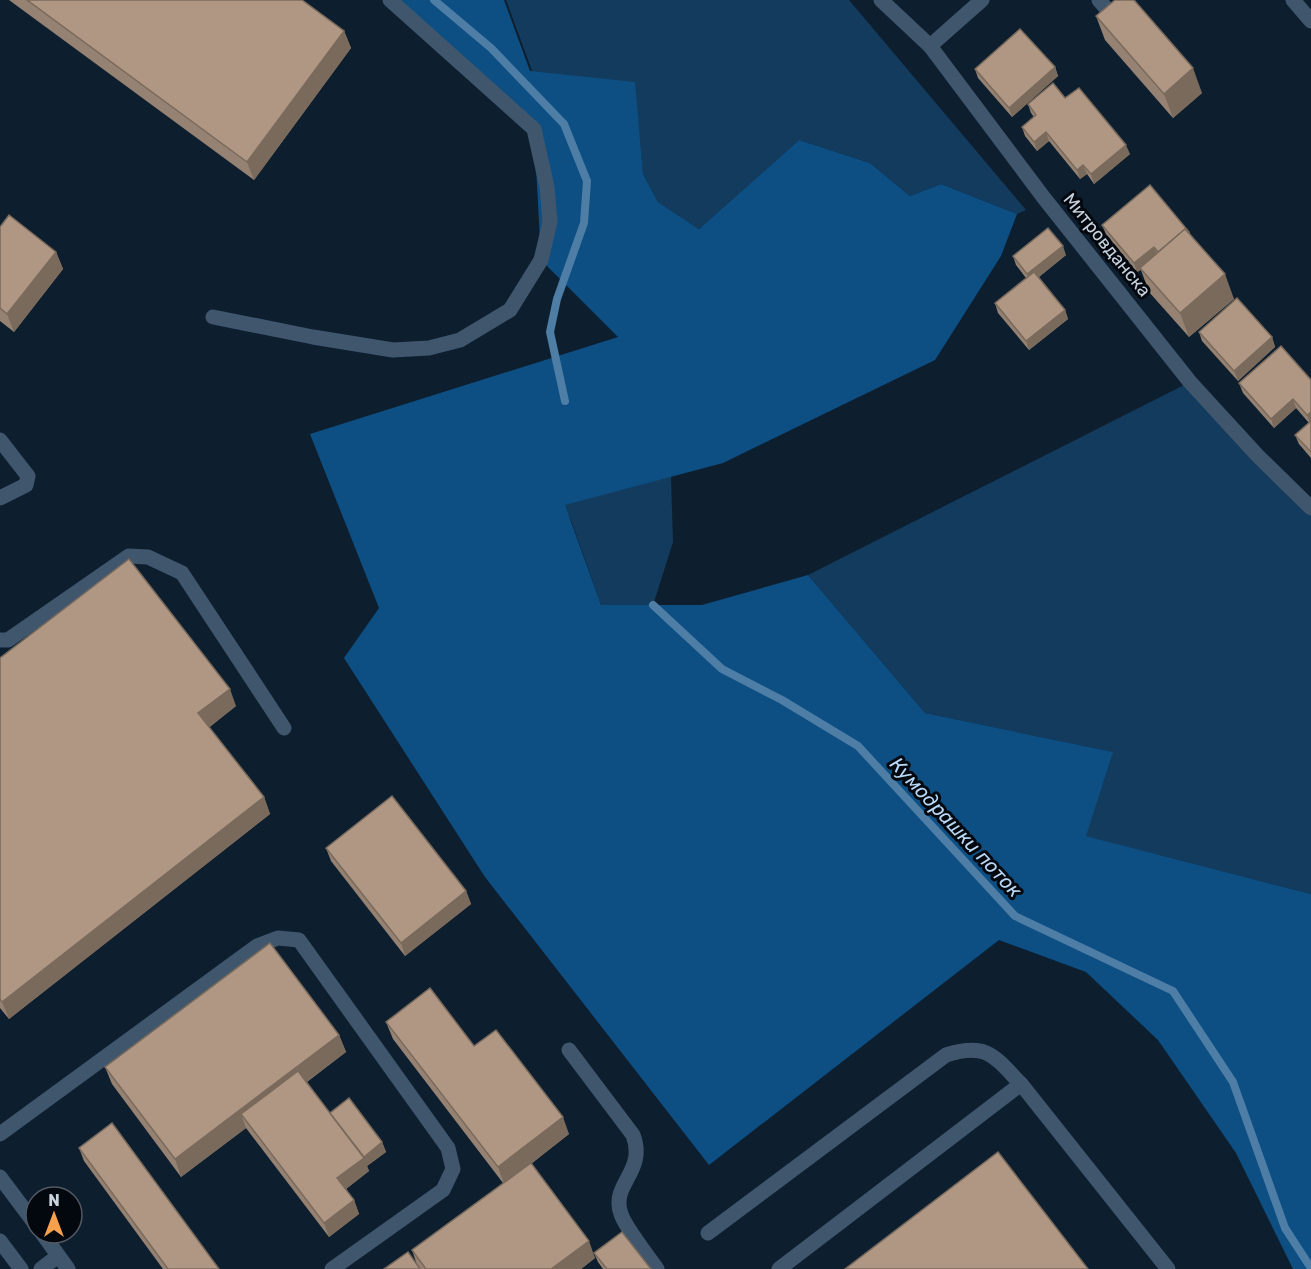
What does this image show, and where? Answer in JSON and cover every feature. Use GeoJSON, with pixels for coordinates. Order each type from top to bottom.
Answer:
{"type":"FeatureCollection","features":[{"type":"Feature","properties":{"kind":"street"},"geometry":{"type":"LineString","coordinates":[[213,317],[393,350],[429,348],[460,340],[510,310],[541,260],[550,222],[548,186],[534,129],[390,0]]}},
{"type":"Feature","properties":{"kind":"street","name":"Митровданска"},"geometry":{"type":"LineString","coordinates":[[881,0],[930,46],[1044,198],[1190,382],[1257,455],[1311,508]]}},
{"type":"Feature","properties":{"kind":"street"},"geometry":{"type":"LineString","coordinates":[[930,46],[982,0]]}},
{"type":"Feature","properties":{"kind":"street"},"geometry":{"type":"LineString","coordinates":[[1099,0],[1112,15]]}},
{"type":"Feature","properties":{"kind":"street"},"geometry":{"type":"LineString","coordinates":[[1293,0],[1311,21]]}},
{"type":"Feature","properties":{"kind":"street"},"geometry":{"type":"LineString","coordinates":[[0,440],[28,476],[26,485],[0,498]]}},
{"type":"Feature","properties":{"kind":"street"},"geometry":{"type":"LineString","coordinates":[[0,640],[8,640],[129,556],[148,557],[182,573],[284,728]]}},
{"type":"Feature","properties":{"kind":"street"},"geometry":{"type":"LineString","coordinates":[[0,1134],[257,946],[278,938],[299,940],[448,1148],[453,1169],[443,1190],[332,1269]]}},
{"type":"Feature","properties":{"kind":"street"},"geometry":{"type":"LineString","coordinates":[[708,1233],[946,1055],[964,1049],[979,1049],[997,1059],[1021,1084],[1168,1269]]}},
{"type":"Feature","properties":{"kind":"street"},"geometry":{"type":"LineString","coordinates":[[569,1050],[633,1135],[637,1147],[637,1161],[621,1192],[619,1202],[621,1215],[657,1269]]}},
{"type":"Feature","properties":{"kind":"street"},"geometry":{"type":"LineString","coordinates":[[779,1269],[1021,1084]]}},
{"type":"Feature","properties":{"kind":"street"},"geometry":{"type":"LineString","coordinates":[[0,1177],[24,1209]]}},
{"type":"Feature","properties":{"kind":"street"},"geometry":{"type":"LineString","coordinates":[[0,1241],[21,1269]]}},
{"type":"Feature","properties":{"kind":"street"},"geometry":{"type":"LineString","coordinates":[[50,1245],[68,1269]]}},
{"type":"Feature","properties":{"kind":"street"},"geometry":{"type":"LineString","coordinates":[[41,1269],[58,1256]]}},
{"type":"Feature","properties":{"kind":"shaded area"},"geometry":{"type":"Polygon","coordinates":[[[390,0],[504,0],[530,71],[635,82],[643,174],[658,202],[699,229],[799,140],[870,163],[910,196],[941,184],[1017,214],[1001,256],[935,360],[723,463],[565,505],[601,605],[702,605],[808,575],[925,713],[1113,752],[1086,836],[1311,894],[1311,1269],[1293,1269],[1236,1153],[1158,1040],[1086,972],[999,940],[709,1165],[485,877],[344,658],[379,608],[310,434],[618,337],[541,260],[534,129],[390,0]]]}},
{"type":"Feature","properties":{"kind":"shaded area"},"geometry":{"type":"Polygon","coordinates":[[[506,0],[849,0],[1026,210],[1017,214],[941,184],[910,196],[870,163],[799,140],[699,229],[658,202],[643,174],[634,82],[534,76],[506,0]]]}},
{"type":"Feature","properties":{"kind":"shaded area"},"geometry":{"type":"Polygon","coordinates":[[[1190,382],[1311,508],[1311,894],[1085,836],[1112,752],[925,713],[808,575],[1190,382]]]}},
{"type":"Feature","properties":{"kind":"shaded area"},"geometry":{"type":"Polygon","coordinates":[[[678,449],[671,477],[673,542],[653,605],[601,605],[571,520],[550,482],[678,449]]]}},
{"type":"Feature","properties":{"kind":"building"},"geometry":{"type":"Polygon","coordinates":[[[27,0],[302,0],[344,31],[247,162],[27,0]]]}},
{"type":"Feature","properties":{"kind":"building"},"geometry":{"type":"Polygon","coordinates":[[[1115,0],[1134,0],[1193,68],[1164,94],[1096,16],[1115,0]]]}},
{"type":"Feature","properties":{"kind":"building"},"geometry":{"type":"Polygon","coordinates":[[[1020,29],[1055,67],[1009,108],[975,69],[1020,29]]]}},
{"type":"Feature","properties":{"kind":"building"},"geometry":{"type":"Polygon","coordinates":[[[1053,83],[1065,98],[1079,88],[1126,145],[1091,174],[1083,165],[1077,170],[1046,132],[1034,142],[1022,127],[1036,115],[1028,104],[1053,83]]]}},
{"type":"Feature","properties":{"kind":"building"},"geometry":{"type":"Polygon","coordinates":[[[1150,185],[1189,233],[1185,229],[1158,252],[1154,247],[1134,263],[1102,225],[1150,185]]]}},
{"type":"Feature","properties":{"kind":"building"},"geometry":{"type":"Polygon","coordinates":[[[9,215],[56,252],[7,314],[0,308],[0,227],[9,215]]]}},
{"type":"Feature","properties":{"kind":"building"},"geometry":{"type":"Polygon","coordinates":[[[1048,228],[1063,246],[1027,274],[1013,256],[1048,228]]]}},
{"type":"Feature","properties":{"kind":"building"},"geometry":{"type":"Polygon","coordinates":[[[1185,229],[1225,274],[1180,313],[1140,268],[1185,229]]]}},
{"type":"Feature","properties":{"kind":"building"},"geometry":{"type":"Polygon","coordinates":[[[1034,272],[1065,310],[1026,341],[995,303],[1034,272]]]}},
{"type":"Feature","properties":{"kind":"building"},"geometry":{"type":"Polygon","coordinates":[[[1237,298],[1272,337],[1234,371],[1199,332],[1237,298]]]}},
{"type":"Feature","properties":{"kind":"building"},"geometry":{"type":"Polygon","coordinates":[[[1281,346],[1311,380],[1311,412],[1307,415],[1293,399],[1271,419],[1239,383],[1281,346]]]}},
{"type":"Feature","properties":{"kind":"building"},"geometry":{"type":"Polygon","coordinates":[[[1311,421],[1311,452],[1295,435],[1311,421]]]}},
{"type":"Feature","properties":{"kind":"building"},"geometry":{"type":"Polygon","coordinates":[[[129,559],[230,689],[198,713],[264,797],[2,1002],[0,999],[0,658],[129,559]]]}},
{"type":"Feature","properties":{"kind":"building"},"geometry":{"type":"Polygon","coordinates":[[[392,796],[466,891],[401,943],[326,848],[392,796]]]}},
{"type":"Feature","properties":{"kind":"building"},"geometry":{"type":"Polygon","coordinates":[[[270,943],[339,1035],[175,1159],[105,1067],[270,943]]]}},
{"type":"Feature","properties":{"kind":"building"},"geometry":{"type":"Polygon","coordinates":[[[430,988],[474,1046],[496,1030],[563,1117],[498,1167],[386,1022],[430,988]]]}},
{"type":"Feature","properties":{"kind":"building"},"geometry":{"type":"Polygon","coordinates":[[[298,1071],[364,1158],[337,1178],[354,1200],[324,1223],[241,1114],[298,1071]]]}},
{"type":"Feature","properties":{"kind":"building"},"geometry":{"type":"Polygon","coordinates":[[[349,1098],[382,1142],[364,1157],[330,1113],[349,1098]]]}},
{"type":"Feature","properties":{"kind":"building"},"geometry":{"type":"Polygon","coordinates":[[[112,1123],[219,1269],[168,1269],[79,1148],[112,1123]]]}},
{"type":"Feature","properties":{"kind":"building"},"geometry":{"type":"Polygon","coordinates":[[[998,1152],[1088,1269],[845,1269],[998,1152]]]}},
{"type":"Feature","properties":{"kind":"building"},"geometry":{"type":"Polygon","coordinates":[[[531,1163],[589,1241],[551,1269],[426,1269],[412,1250],[531,1163]]]}},
{"type":"Feature","properties":{"kind":"building"},"geometry":{"type":"Polygon","coordinates":[[[622,1232],[651,1269],[607,1269],[594,1253],[622,1232]]]}},
{"type":"Feature","properties":{"kind":"building"},"geometry":{"type":"Polygon","coordinates":[[[408,1252],[420,1269],[384,1269],[408,1252]]]}},
{"type":"Feature","properties":{"kind":"waterway","name":"Кумодрашки поток"},"geometry":{"type":"LineString","coordinates":[[434,0],[491,48],[564,124],[587,181],[584,223],[557,299],[550,332],[565,401]]}},
{"type":"Feature","properties":{"kind":"waterway","name":"Кумодрашки поток"},"geometry":{"type":"LineString","coordinates":[[653,605],[722,669],[782,700],[858,746],[1015,916],[1173,991],[1233,1082],[1285,1228],[1311,1268]]}}]}
